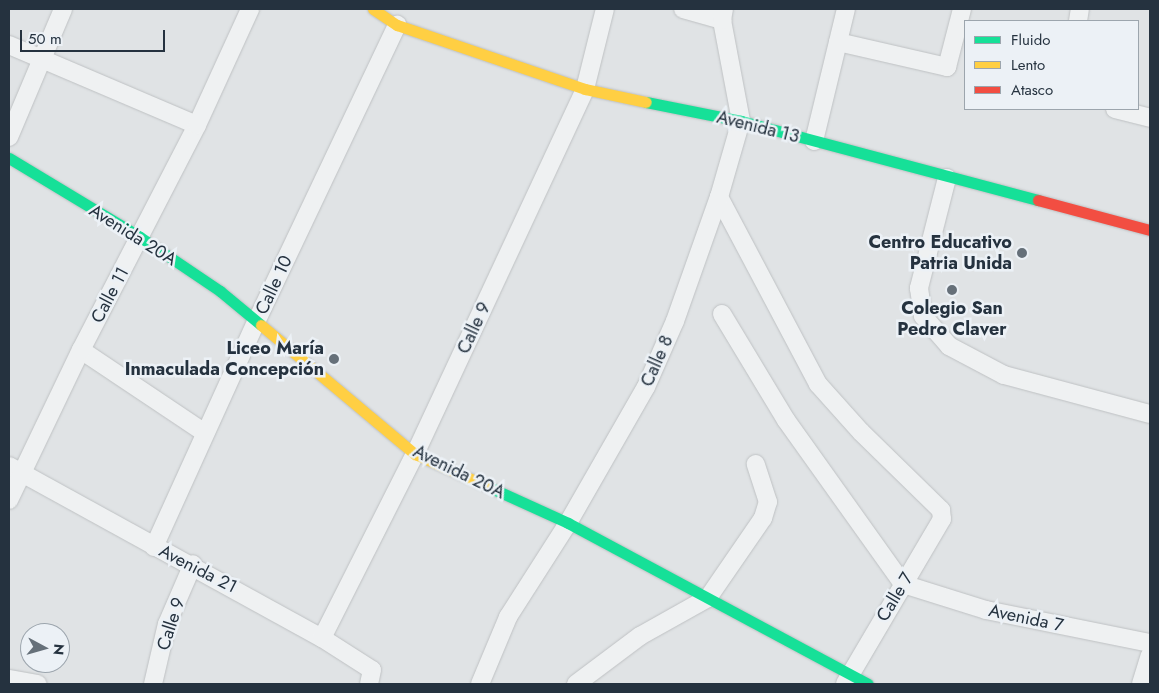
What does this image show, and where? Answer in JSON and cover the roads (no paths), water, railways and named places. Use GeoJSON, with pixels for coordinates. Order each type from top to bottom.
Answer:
{"type":"FeatureCollection","features":[{"type":"Feature","properties":{"kind":"street"},"geometry":{"type":"LineString","coordinates":[[9,138],[40,58],[63,9]]}},
{"type":"Feature","properties":{"kind":"street","name":"Calle 11"},"geometry":{"type":"LineString","coordinates":[[9,500],[15,469],[81,350],[140,237],[197,124],[250,9]]}},
{"type":"Feature","properties":{"kind":"street","name":"Avenida 13"},"geometry":{"type":"LineString","coordinates":[[373,9],[397,25],[585,88],[741,121],[946,178],[1150,230]]}},
{"type":"Feature","properties":{"kind":"street","name":"Calle 9"},"geometry":{"type":"LineString","coordinates":[[322,638],[415,454],[585,88],[605,9]]}},
{"type":"Feature","properties":{"kind":"street"},"geometry":{"type":"LineString","coordinates":[[683,9],[723,14]]}},
{"type":"Feature","properties":{"kind":"street"},"geometry":{"type":"LineString","coordinates":[[814,141],[846,9]]}},
{"type":"Feature","properties":{"kind":"street"},"geometry":{"type":"LineString","coordinates":[[838,42],[947,67],[962,9]]}},
{"type":"Feature","properties":{"kind":"street","name":"Calle 8"},"geometry":{"type":"LineString","coordinates":[[480,684],[508,618],[568,523],[646,387],[675,321],[718,197],[741,121],[723,14]]}},
{"type":"Feature","properties":{"kind":"street","name":"Calle 10"},"geometry":{"type":"LineString","coordinates":[[154,547],[257,320],[397,25]]}},
{"type":"Feature","properties":{"kind":"street"},"geometry":{"type":"LineString","coordinates":[[9,45],[197,124]]}},
{"type":"Feature","properties":{"kind":"street"},"geometry":{"type":"LineString","coordinates":[[1119,110],[1150,118]]}},
{"type":"Feature","properties":{"kind":"street","name":"Avenida 20A"},"geometry":{"type":"LineString","coordinates":[[9,158],[140,237],[220,291],[415,454],[568,523],[708,598],[847,680],[868,684]]}},
{"type":"Feature","properties":{"kind":"street"},"geometry":{"type":"LineString","coordinates":[[946,178],[920,288],[923,316],[948,346],[1004,375],[1150,414]]}},
{"type":"Feature","properties":{"kind":"street","name":"Calle 7"},"geometry":{"type":"LineString","coordinates":[[718,197],[818,384],[860,432],[941,510],[942,518],[847,680]]}},
{"type":"Feature","properties":{"kind":"street"},"geometry":{"type":"LineString","coordinates":[[722,314],[786,420],[903,584]]}},
{"type":"Feature","properties":{"kind":"street"},"geometry":{"type":"LineString","coordinates":[[81,350],[205,433]]}},
{"type":"Feature","properties":{"kind":"street"},"geometry":{"type":"LineString","coordinates":[[576,684],[640,636],[708,598],[763,518],[768,502],[756,464]]}},
{"type":"Feature","properties":{"kind":"street","name":"Avenida 21"},"geometry":{"type":"LineString","coordinates":[[15,469],[154,547],[193,564],[322,638],[372,670],[369,684]]}},
{"type":"Feature","properties":{"kind":"street","name":"Calle 9"},"geometry":{"type":"LineString","coordinates":[[153,684],[167,624],[193,564]]}},
{"type":"Feature","properties":{"kind":"street","name":"Avenida 7"},"geometry":{"type":"LineString","coordinates":[[903,584],[986,610],[1150,643]]}},
{"type":"Feature","properties":{"kind":"street"},"geometry":{"type":"LineString","coordinates":[[1141,684],[1150,655]]}},
{"type":"Feature","properties":{"kind":"street"},"geometry":{"type":"LineString","coordinates":[[9,680],[38,684]]}},
{"type":"Feature","properties":{"kind":"place","name":"Centro Educativo Patria Unida"},"geometry":{"type":"Point","coordinates":[1022,253]}},
{"type":"Feature","properties":{"kind":"place","name":"Colegio San Pedro Claver"},"geometry":{"type":"Point","coordinates":[952,290]}},
{"type":"Feature","properties":{"kind":"place","name":"Liceo María Inmaculada Concepción"},"geometry":{"type":"Point","coordinates":[334,359]}}]}
